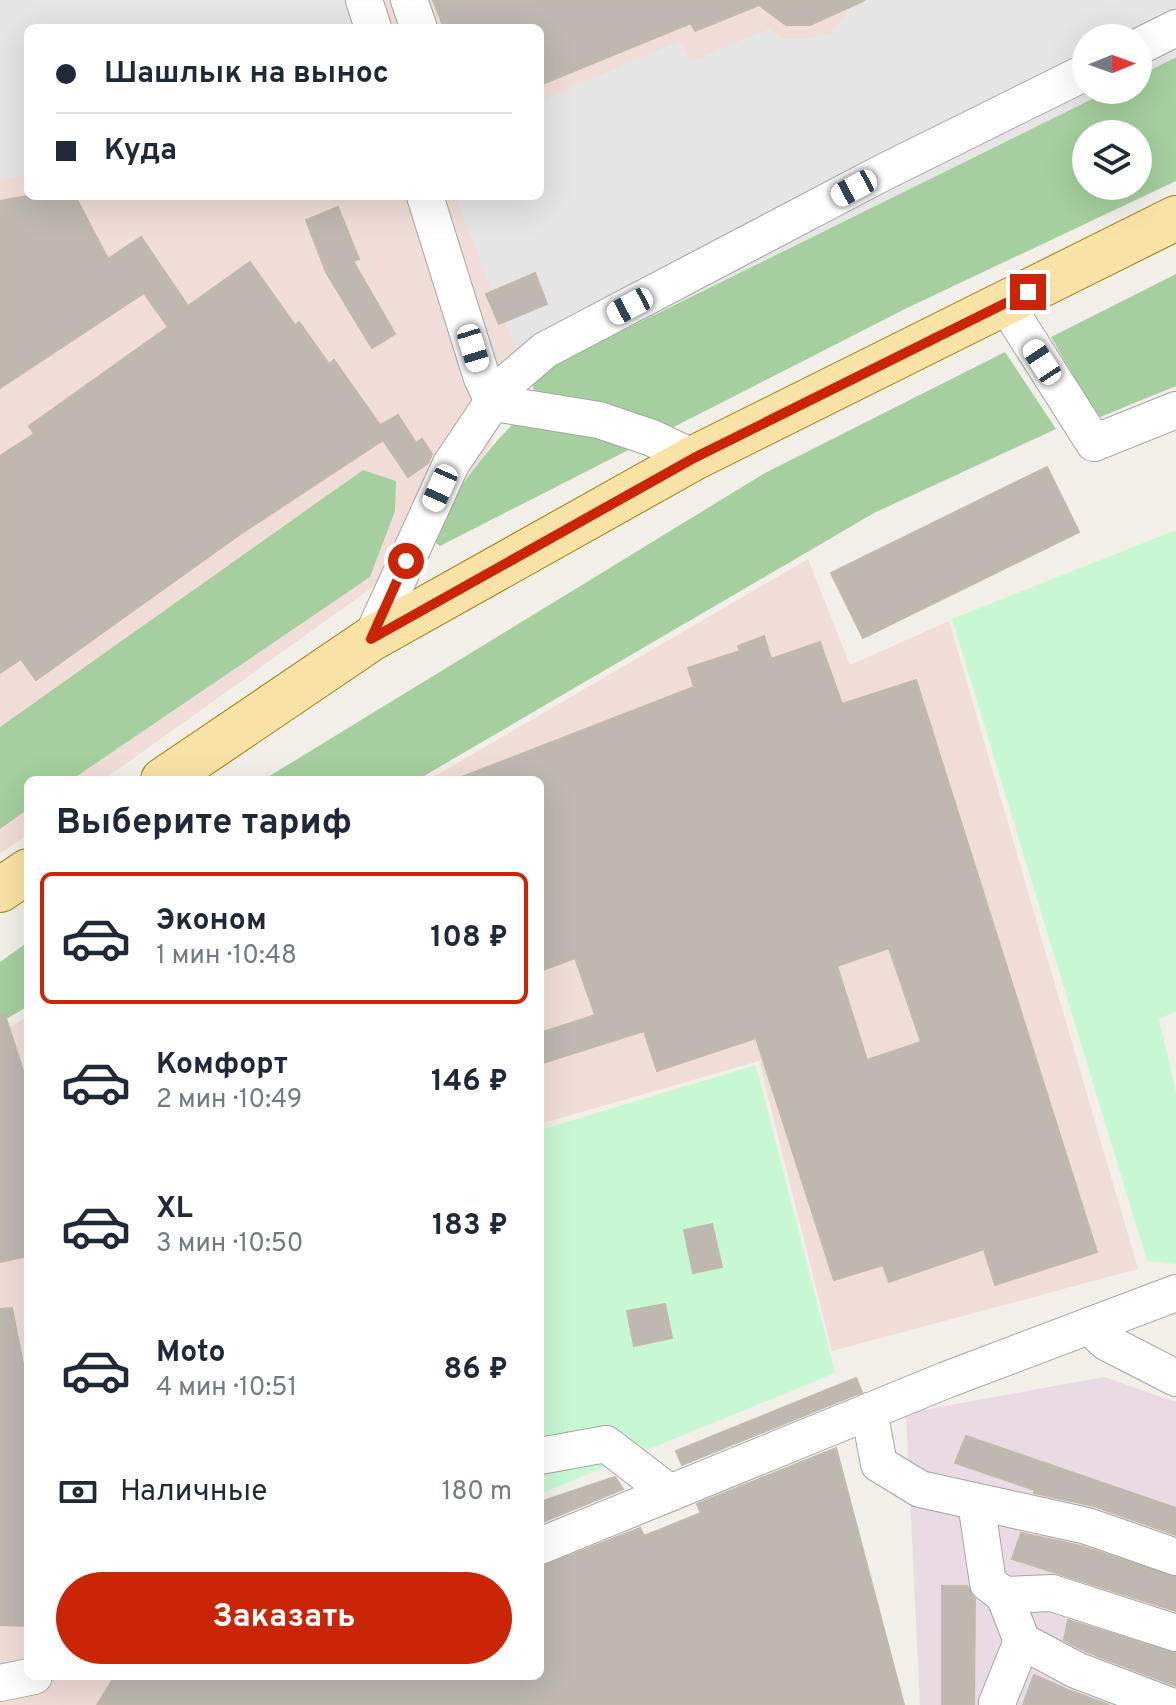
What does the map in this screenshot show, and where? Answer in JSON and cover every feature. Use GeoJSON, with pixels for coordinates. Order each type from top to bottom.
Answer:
{"type":"FeatureCollection","features":[{"type":"Feature","properties":{"kind":"main road"},"geometry":{"type":"LineString","coordinates":[[169,776],[371,639],[694,458],[1176,218]]}},
{"type":"Feature","properties":{"kind":"main road"},"geometry":{"type":"LineString","coordinates":[[0,890],[24,874]]}},
{"type":"Feature","properties":{"kind":"lane"},"geometry":{"type":"LineString","coordinates":[[364,0],[372,24]]}},
{"type":"Feature","properties":{"kind":"lane"},"geometry":{"type":"LineString","coordinates":[[409,0],[418,24]]}},
{"type":"Feature","properties":{"kind":"lane"},"geometry":{"type":"LineString","coordinates":[[1152,40],[1176,28]]}},
{"type":"Feature","properties":{"kind":"lane"},"geometry":{"type":"LineString","coordinates":[[371,639],[451,464],[504,385],[545,350],[882,173],[1072,79]]}},
{"type":"Feature","properties":{"kind":"lane"},"geometry":{"type":"LineString","coordinates":[[426,200],[482,378],[494,403]]}},
{"type":"Feature","properties":{"kind":"lane"},"geometry":{"type":"LineString","coordinates":[[1005,303],[1094,443],[1176,410]]}},
{"type":"Feature","properties":{"kind":"lane"},"geometry":{"type":"LineString","coordinates":[[494,403],[599,420],[652,438],[694,458]]}},
{"type":"Feature","properties":{"kind":"lane"},"geometry":{"type":"LineString","coordinates":[[544,1544],[869,1411],[1176,1293]]}},
{"type":"Feature","properties":{"kind":"lane"},"geometry":{"type":"LineString","coordinates":[[1089,1326],[1106,1342],[1176,1378]]}},
{"type":"Feature","properties":{"kind":"lane"},"geometry":{"type":"LineString","coordinates":[[869,1411],[879,1464],[920,1489],[1087,1526],[1176,1557]]}},
{"type":"Feature","properties":{"kind":"lane"},"geometry":{"type":"LineString","coordinates":[[544,1455],[606,1444],[670,1493]]}},
{"type":"Feature","properties":{"kind":"lane"},"geometry":{"type":"LineString","coordinates":[[976,1502],[988,1583],[1004,1595],[1022,1641],[1076,1670],[1168,1705]]}},
{"type":"Feature","properties":{"kind":"lane"},"geometry":{"type":"LineString","coordinates":[[1004,1595],[1052,1593],[1176,1633]]}},
{"type":"Feature","properties":{"kind":"lane"},"geometry":{"type":"LineString","coordinates":[[998,1705],[1022,1641]]}},
{"type":"Feature","properties":{"kind":"lane"},"geometry":{"type":"LineString","coordinates":[[0,1683],[24,1678]]}},
{"type":"Feature","properties":{"kind":"shaded area"},"geometry":{"type":"Polygon","coordinates":[[[0,0],[1176,0],[1152,48],[1152,24],[1072,24],[1072,104],[1082,104],[561,361],[532,384],[496,369],[492,444],[433,526],[432,540],[373,587],[109,776],[24,776],[24,837],[0,854],[0,0]]]}},
{"type":"Feature","properties":{"kind":"shaded area"},"geometry":{"type":"Polygon","coordinates":[[[0,0],[354,0],[362,24],[24,24],[24,176],[0,180],[0,0]]]}},
{"type":"Feature","properties":{"kind":"shaded area"},"geometry":{"type":"Polygon","coordinates":[[[852,0],[1176,0],[1176,57],[1152,69],[1152,24],[1072,24],[1072,104],[1082,104],[561,361],[532,384],[457,200],[544,200],[544,99],[680,41],[690,62],[769,29],[784,39],[808,39],[830,33],[845,17],[852,0]]]}},
{"type":"Feature","properties":{"kind":"shaded area"},"geometry":{"type":"Polygon","coordinates":[[[808,559],[850,665],[949,621],[1138,1269],[832,1351],[759,1061],[544,1123],[544,776],[435,776],[808,559]]]}},
{"type":"Feature","properties":{"kind":"shaded area"},"geometry":{"type":"Polygon","coordinates":[[[24,1018],[24,1680],[152,1680],[189,1705],[0,1705],[0,1033],[24,1018]]]}},
{"type":"Feature","properties":{"kind":"shaded area"},"geometry":{"type":"Polygon","coordinates":[[[1104,1377],[1176,1402],[1176,1705],[920,1705],[906,1413],[1104,1377]]]}},
{"type":"Feature","properties":{"kind":"green space"},"geometry":{"type":"Polygon","coordinates":[[[1176,57],[1176,181],[1152,192],[1152,120],[1072,120],[1072,200],[1136,200],[907,308],[440,546],[432,540],[433,526],[493,445],[537,403],[532,384],[561,361],[1082,104],[1152,104],[1152,69],[1176,57]]]}},
{"type":"Feature","properties":{"kind":"green space"},"geometry":{"type":"Polygon","coordinates":[[[1176,274],[1176,386],[1098,418],[1051,337],[1176,274]]]}},
{"type":"Feature","properties":{"kind":"green space"},"geometry":{"type":"Polygon","coordinates":[[[1005,352],[1056,429],[874,513],[424,776],[270,776],[765,473],[1005,352]]]}},
{"type":"Feature","properties":{"kind":"green space"},"geometry":{"type":"Polygon","coordinates":[[[363,470],[396,481],[395,511],[370,577],[77,776],[24,776],[24,812],[0,829],[0,727],[363,470]]]}},
{"type":"Feature","properties":{"kind":"green space"},"geometry":{"type":"Polygon","coordinates":[[[1176,530],[1176,1011],[1159,1019],[1176,1092],[1176,1264],[1147,1261],[952,619],[1176,530]]]}},
{"type":"Feature","properties":{"kind":"green space"},"geometry":{"type":"Polygon","coordinates":[[[24,945],[24,1008],[0,1023],[0,962],[24,945]]]}},
{"type":"Feature","properties":{"kind":"green space"},"geometry":{"type":"Polygon","coordinates":[[[756,1065],[835,1373],[544,1492],[544,1129],[756,1065]]]}},
{"type":"Feature","properties":{"kind":"building"},"geometry":{"type":"Polygon","coordinates":[[[433,0],[865,0],[810,25],[786,25],[759,5],[695,31],[691,23],[544,83],[544,24],[442,24],[433,0]]]}},
{"type":"Feature","properties":{"kind":"building"},"geometry":{"type":"Polygon","coordinates":[[[24,197],[24,200],[77,200],[108,259],[141,237],[188,306],[250,262],[295,325],[299,322],[329,364],[334,360],[380,425],[398,415],[416,443],[422,439],[432,454],[428,463],[408,477],[383,440],[239,535],[36,680],[21,659],[0,673],[0,456],[34,434],[29,426],[168,327],[144,293],[0,388],[0,201],[24,197]]]}},
{"type":"Feature","properties":{"kind":"building"},"geometry":{"type":"Polygon","coordinates":[[[338,207],[359,259],[353,261],[395,334],[372,348],[326,272],[306,220],[338,207]]]}},
{"type":"Feature","properties":{"kind":"building"},"geometry":{"type":"Polygon","coordinates":[[[535,273],[547,304],[499,324],[486,294],[535,273]]]}},
{"type":"Feature","properties":{"kind":"building"},"geometry":{"type":"Polygon","coordinates":[[[1047,467],[1079,532],[863,638],[831,573],[1047,467]]]}},
{"type":"Feature","properties":{"kind":"building"},"geometry":{"type":"Polygon","coordinates":[[[764,636],[771,659],[820,642],[842,704],[916,680],[1097,1252],[995,1285],[984,1249],[889,1282],[883,1265],[834,1280],[756,1038],[657,1071],[644,1031],[544,1063],[544,1032],[595,1015],[575,958],[544,970],[544,776],[464,776],[694,687],[688,668],[740,651],[738,646],[764,636]],[[889,948],[837,966],[867,1060],[921,1042],[889,948]]]}},
{"type":"Feature","properties":{"kind":"building"},"geometry":{"type":"Polygon","coordinates":[[[5,1015],[24,1074],[24,1257],[0,1262],[0,1016],[5,1015]]]}},
{"type":"Feature","properties":{"kind":"building"},"geometry":{"type":"Polygon","coordinates":[[[712,1224],[722,1267],[693,1273],[684,1230],[712,1224]]]}},
{"type":"Feature","properties":{"kind":"building"},"geometry":{"type":"Polygon","coordinates":[[[665,1304],[672,1338],[634,1346],[627,1311],[665,1304]]]}},
{"type":"Feature","properties":{"kind":"building"},"geometry":{"type":"Polygon","coordinates":[[[12,1308],[24,1369],[24,1626],[0,1625],[0,1309],[12,1308]]]}},
{"type":"Feature","properties":{"kind":"building"},"geometry":{"type":"Polygon","coordinates":[[[856,1378],[862,1392],[682,1465],[676,1451],[856,1378]]]}},
{"type":"Feature","properties":{"kind":"building"},"geometry":{"type":"Polygon","coordinates":[[[966,1436],[1176,1508],[1176,1535],[1094,1506],[1034,1493],[1035,1490],[955,1463],[966,1436]]]}},
{"type":"Feature","properties":{"kind":"building"},"geometry":{"type":"Polygon","coordinates":[[[836,1448],[904,1705],[97,1705],[113,1680],[544,1680],[544,1565],[640,1528],[644,1536],[701,1513],[697,1504],[836,1448]]]}},
{"type":"Feature","properties":{"kind":"building"},"geometry":{"type":"Polygon","coordinates":[[[615,1477],[623,1489],[544,1521],[544,1501],[615,1477]]]}},
{"type":"Feature","properties":{"kind":"building"},"geometry":{"type":"Polygon","coordinates":[[[1021,1533],[1081,1546],[1176,1577],[1176,1611],[1012,1559],[1021,1533]]]}},
{"type":"Feature","properties":{"kind":"building"},"geometry":{"type":"Polygon","coordinates":[[[942,1586],[967,1586],[975,1599],[974,1705],[942,1705],[942,1586]]]}},
{"type":"Feature","properties":{"kind":"building"},"geometry":{"type":"Polygon","coordinates":[[[1068,1620],[1176,1653],[1176,1686],[1064,1640],[1068,1620]]]}},
{"type":"Feature","properties":{"kind":"building"},"geometry":{"type":"Polygon","coordinates":[[[1034,1675],[1068,1690],[1109,1705],[1023,1705],[1034,1675]]]}},
{"type":"Feature","properties":{"kind":"route"},"geometry":{"type":"LineString","coordinates":[[406,561],[371,639],[694,458],[1028,292]]}}]}
